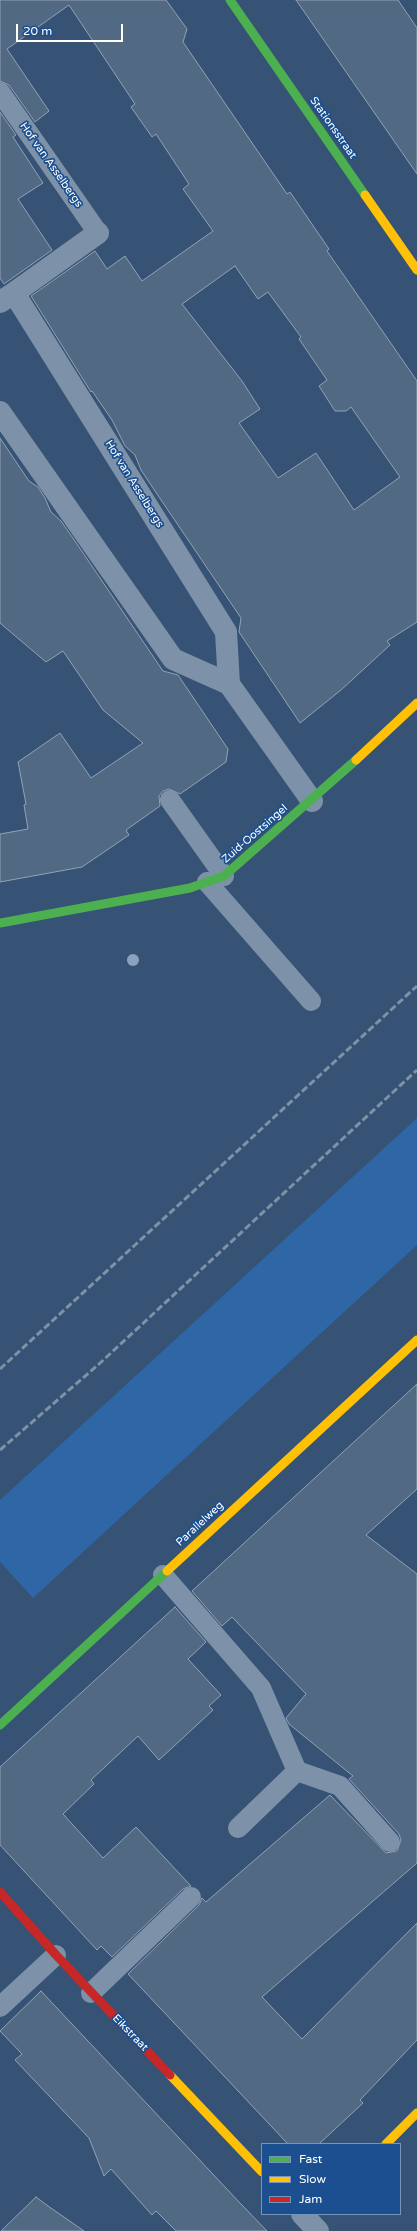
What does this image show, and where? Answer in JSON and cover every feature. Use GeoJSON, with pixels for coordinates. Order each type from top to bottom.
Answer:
{"type":"FeatureCollection","features":[{"type":"Feature","properties":{"kind":"street","name":"Stationsstraat"},"geometry":{"type":"LineString","coordinates":[[230,0],[417,270]]}},
{"type":"Feature","properties":{"kind":"street","name":"Hof van Asselbergs"},"geometry":{"type":"LineString","coordinates":[[98,233],[7,298],[226,632],[229,684]]}},
{"type":"Feature","properties":{"kind":"street"},"geometry":{"type":"LineString","coordinates":[[0,412],[173,659],[229,684],[312,800]]}},
{"type":"Feature","properties":{"kind":"street","name":"Zuid-Oostsingel"},"geometry":{"type":"LineString","coordinates":[[0,923],[190,888],[215,879],[312,800],[417,703]]}},
{"type":"Feature","properties":{"kind":"street","name":"Parallelweg"},"geometry":{"type":"LineString","coordinates":[[0,1725],[417,1340]]}},
{"type":"Feature","properties":{"kind":"street","name":"Eikstraat"},"geometry":{"type":"LineString","coordinates":[[0,1892],[91,1993],[261,2171]]}},
{"type":"Feature","properties":{"kind":"street"},"geometry":{"type":"LineString","coordinates":[[387,2143],[417,2113]]}},
{"type":"Feature","properties":{"kind":"lane","name":"Hof van Asselbergs"},"geometry":{"type":"LineString","coordinates":[[0,92],[98,233]]}},
{"type":"Feature","properties":{"kind":"lane"},"geometry":{"type":"LineString","coordinates":[[170,800],[215,879],[311,1001]]}},
{"type":"Feature","properties":{"kind":"lane"},"geometry":{"type":"LineString","coordinates":[[163,1575],[261,1688],[297,1771],[340,1786],[390,1842]]}},
{"type":"Feature","properties":{"kind":"lane"},"geometry":{"type":"LineString","coordinates":[[238,1828],[297,1771]]}},
{"type":"Feature","properties":{"kind":"lane"},"geometry":{"type":"LineString","coordinates":[[91,1993],[190,1897]]}},
{"type":"Feature","properties":{"kind":"lane"},"geometry":{"type":"LineString","coordinates":[[0,2007],[56,1955]]}},
{"type":"Feature","properties":{"kind":"shaded area"},"geometry":{"type":"Polygon","coordinates":[[[417,1118],[417,1245],[33,1598],[0,1562],[0,1500],[417,1118]]]}},
{"type":"Feature","properties":{"kind":"building"},"geometry":{"type":"Polygon","coordinates":[[[0,0],[166,0],[187,29],[183,42],[287,194],[290,192],[329,249],[327,251],[417,381],[417,622],[387,641],[390,645],[341,690],[300,723],[239,632],[241,618],[141,470],[135,455],[125,446],[112,420],[92,391],[91,392],[31,296],[95,251],[107,269],[125,256],[142,281],[213,231],[183,189],[189,184],[156,134],[152,137],[131,107],[135,104],[69,5],[7,49],[49,111],[35,122],[9,85],[0,81],[0,0]],[[235,266],[182,304],[242,381],[260,409],[239,423],[278,478],[316,453],[354,510],[400,477],[351,407],[346,411],[335,411],[319,386],[327,380],[299,339],[301,337],[268,292],[258,299],[235,266]]]}},
{"type":"Feature","properties":{"kind":"building"},"geometry":{"type":"Polygon","coordinates":[[[296,0],[398,0],[417,28],[417,174],[296,0]]]}},
{"type":"Feature","properties":{"kind":"building"},"geometry":{"type":"Polygon","coordinates":[[[0,112],[16,135],[13,137],[43,183],[18,199],[52,250],[4,284],[0,278],[0,112]]]}},
{"type":"Feature","properties":{"kind":"building"},"geometry":{"type":"Polygon","coordinates":[[[0,438],[29,481],[38,487],[51,512],[61,521],[163,671],[178,675],[228,749],[226,762],[180,794],[169,789],[163,791],[159,796],[160,806],[126,830],[129,835],[82,867],[0,882],[0,834],[28,829],[24,805],[26,804],[18,762],[60,733],[91,778],[143,743],[103,710],[63,651],[46,662],[0,623],[0,438]]]}},
{"type":"Feature","properties":{"kind":"building"},"geometry":{"type":"Polygon","coordinates":[[[417,1384],[417,1489],[366,1535],[417,1574],[417,1863],[262,1997],[302,2039],[417,1923],[417,2040],[360,2100],[363,2103],[320,2143],[287,2143],[128,1974],[199,1905],[202,1898],[206,1902],[330,1795],[386,1853],[397,1851],[401,1840],[399,1834],[349,1779],[353,1776],[289,1724],[286,1718],[306,1694],[232,1617],[222,1626],[192,1591],[417,1384]]]}},
{"type":"Feature","properties":{"kind":"building"},"geometry":{"type":"Polygon","coordinates":[[[175,1607],[206,1642],[188,1659],[221,1695],[209,1706],[213,1710],[159,1760],[138,1736],[91,1780],[94,1784],[63,1814],[103,1858],[136,1827],[191,1886],[183,1889],[112,1957],[101,1946],[97,1950],[0,1845],[0,1767],[175,1607]]]}},
{"type":"Feature","properties":{"kind":"building"},"geometry":{"type":"Polygon","coordinates":[[[41,1991],[267,2231],[176,2231],[156,2211],[152,2215],[111,2169],[104,2176],[89,2138],[15,2060],[22,2054],[0,2031],[41,1991]]]}},
{"type":"Feature","properties":{"kind":"building"},"geometry":{"type":"Polygon","coordinates":[[[36,2197],[48,2206],[84,2231],[1,2231],[36,2197]]]}},
{"type":"Feature","properties":{"kind":"railway"},"geometry":{"type":"LineString","coordinates":[[0,1369],[417,986]]}},
{"type":"Feature","properties":{"kind":"railway"},"geometry":{"type":"LineString","coordinates":[[0,1450],[99,1364],[417,1070]]}},
{"type":"Feature","properties":{"kind":"traffic: fast"},"geometry":{"type":"LineString","coordinates":[[230,0],[365,195]]}},
{"type":"Feature","properties":{"kind":"traffic: fast"},"geometry":{"type":"LineString","coordinates":[[0,923],[190,888],[224,876],[356,760]]}},
{"type":"Feature","properties":{"kind":"traffic: fast"},"geometry":{"type":"LineString","coordinates":[[0,1725],[167,1571]]}},
{"type":"Feature","properties":{"kind":"traffic: slow"},"geometry":{"type":"LineString","coordinates":[[365,195],[417,270]]}},
{"type":"Feature","properties":{"kind":"traffic: slow"},"geometry":{"type":"LineString","coordinates":[[356,760],[417,703]]}},
{"type":"Feature","properties":{"kind":"traffic: slow"},"geometry":{"type":"LineString","coordinates":[[167,1571],[417,1340]]}},
{"type":"Feature","properties":{"kind":"traffic: slow"},"geometry":{"type":"LineString","coordinates":[[170,2075],[261,2171]]}},
{"type":"Feature","properties":{"kind":"traffic: slow"},"geometry":{"type":"LineString","coordinates":[[387,2143],[417,2113]]}},
{"type":"Feature","properties":{"kind":"traffic: jam"},"geometry":{"type":"LineString","coordinates":[[0,1892],[56,1955],[170,2075]]}}]}
